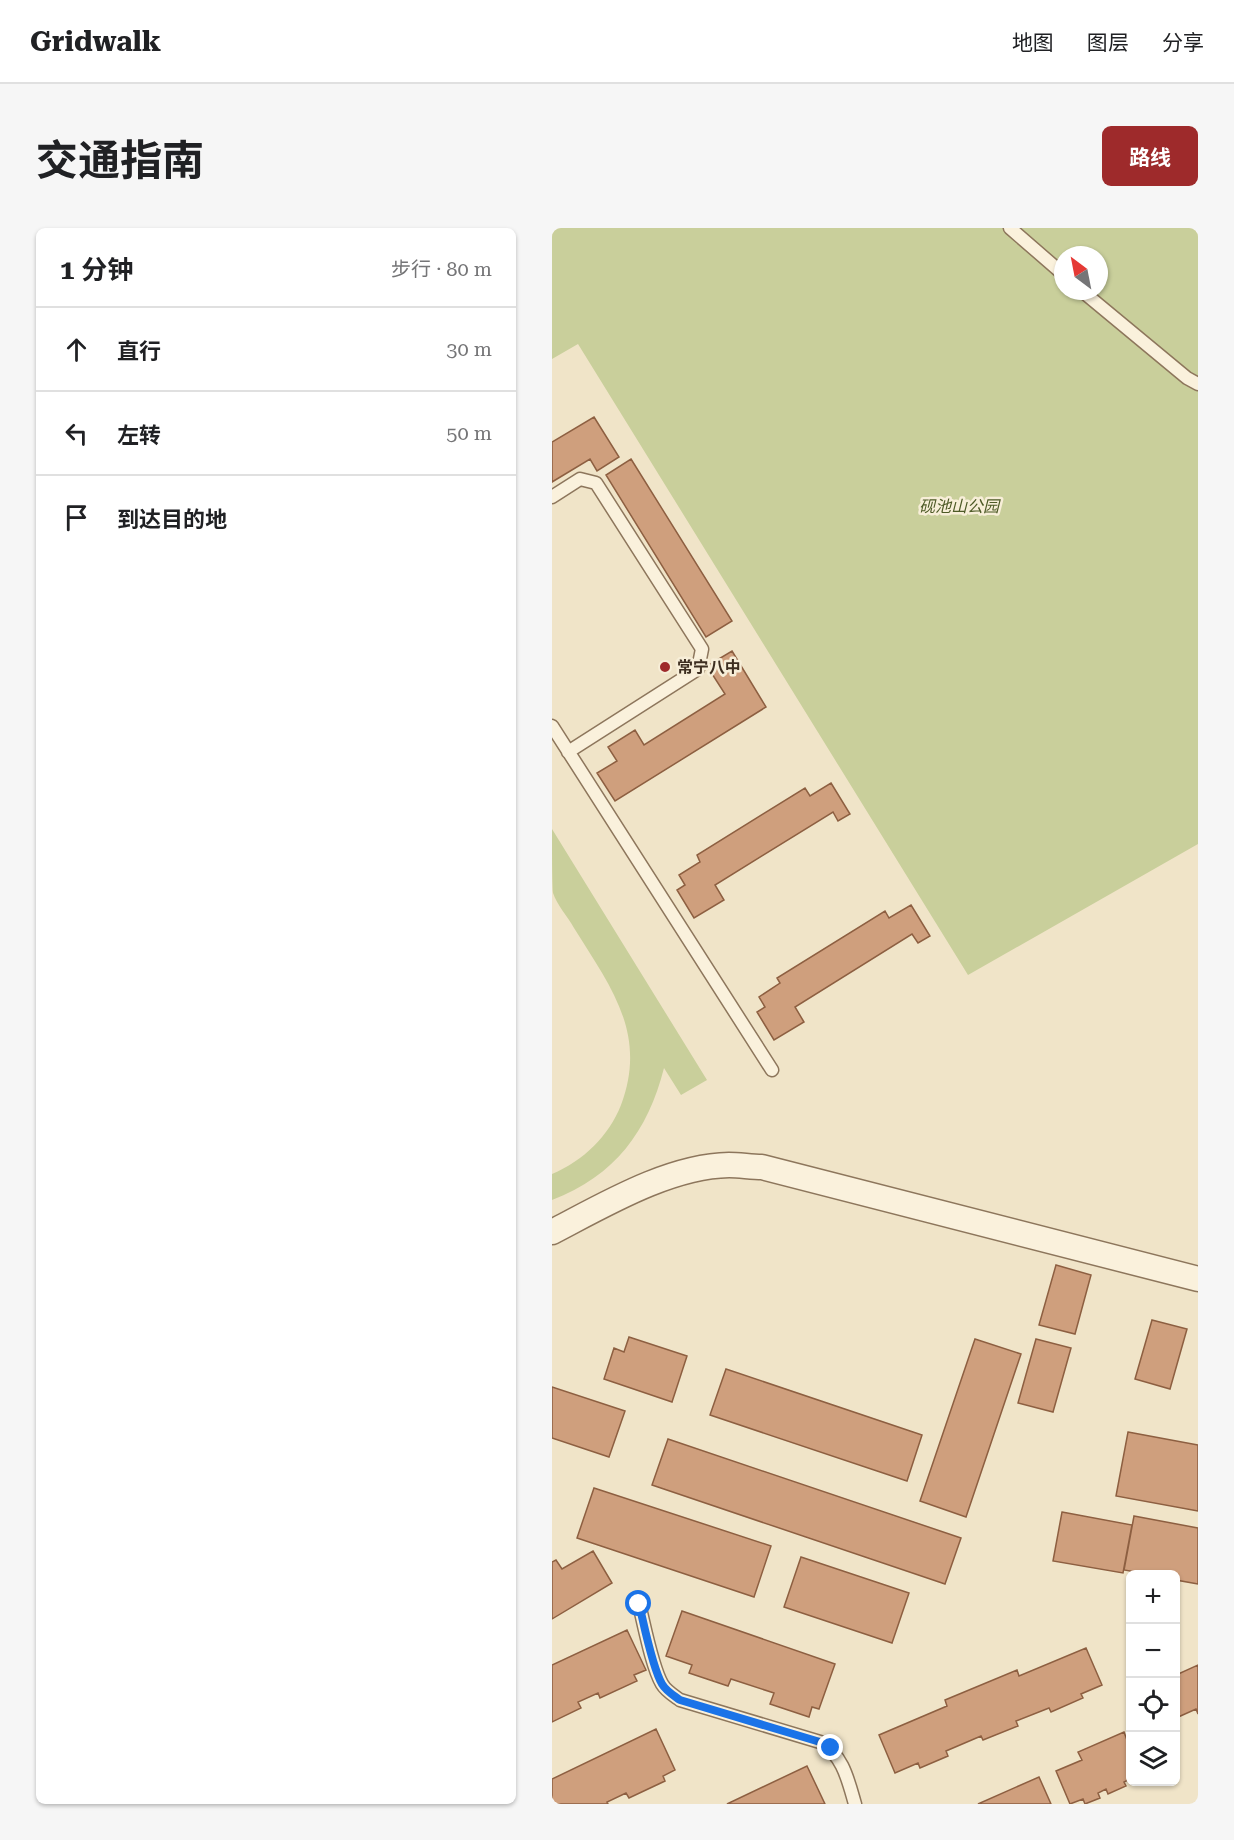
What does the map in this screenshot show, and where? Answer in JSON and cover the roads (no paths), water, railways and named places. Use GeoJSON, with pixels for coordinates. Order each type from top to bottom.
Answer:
{"type":"FeatureCollection","features":[{"type":"Feature","properties":{"kind":"street"},"geometry":{"type":"LineString","coordinates":[[552,1232],[635,1189],[692,1171],[728,1165],[762,1167],[1198,1280]]}},
{"type":"Feature","properties":{"kind":"lane"},"geometry":{"type":"LineString","coordinates":[[1010,228],[1054,266]]}},
{"type":"Feature","properties":{"kind":"lane"},"geometry":{"type":"LineString","coordinates":[[1093,300],[1187,378],[1198,384]]}},
{"type":"Feature","properties":{"kind":"lane"},"geometry":{"type":"LineString","coordinates":[[552,498],[580,479],[596,483],[702,649],[698,669],[568,752]]}},
{"type":"Feature","properties":{"kind":"lane"},"geometry":{"type":"LineString","coordinates":[[552,726],[772,1070]]}},
{"type":"Feature","properties":{"kind":"lane"},"geometry":{"type":"LineString","coordinates":[[639,1604],[661,1683],[669,1692],[680,1700],[820,1742],[831,1748],[844,1769],[855,1804]]}},
{"type":"Feature","properties":{"kind":"place","name":"常宁八中"},"geometry":{"type":"Point","coordinates":[665,667]}},
{"type":"Feature","properties":{"kind":"park label","name":"砚池山公园"},"geometry":{"type":"Point","coordinates":[959,506]}}]}
